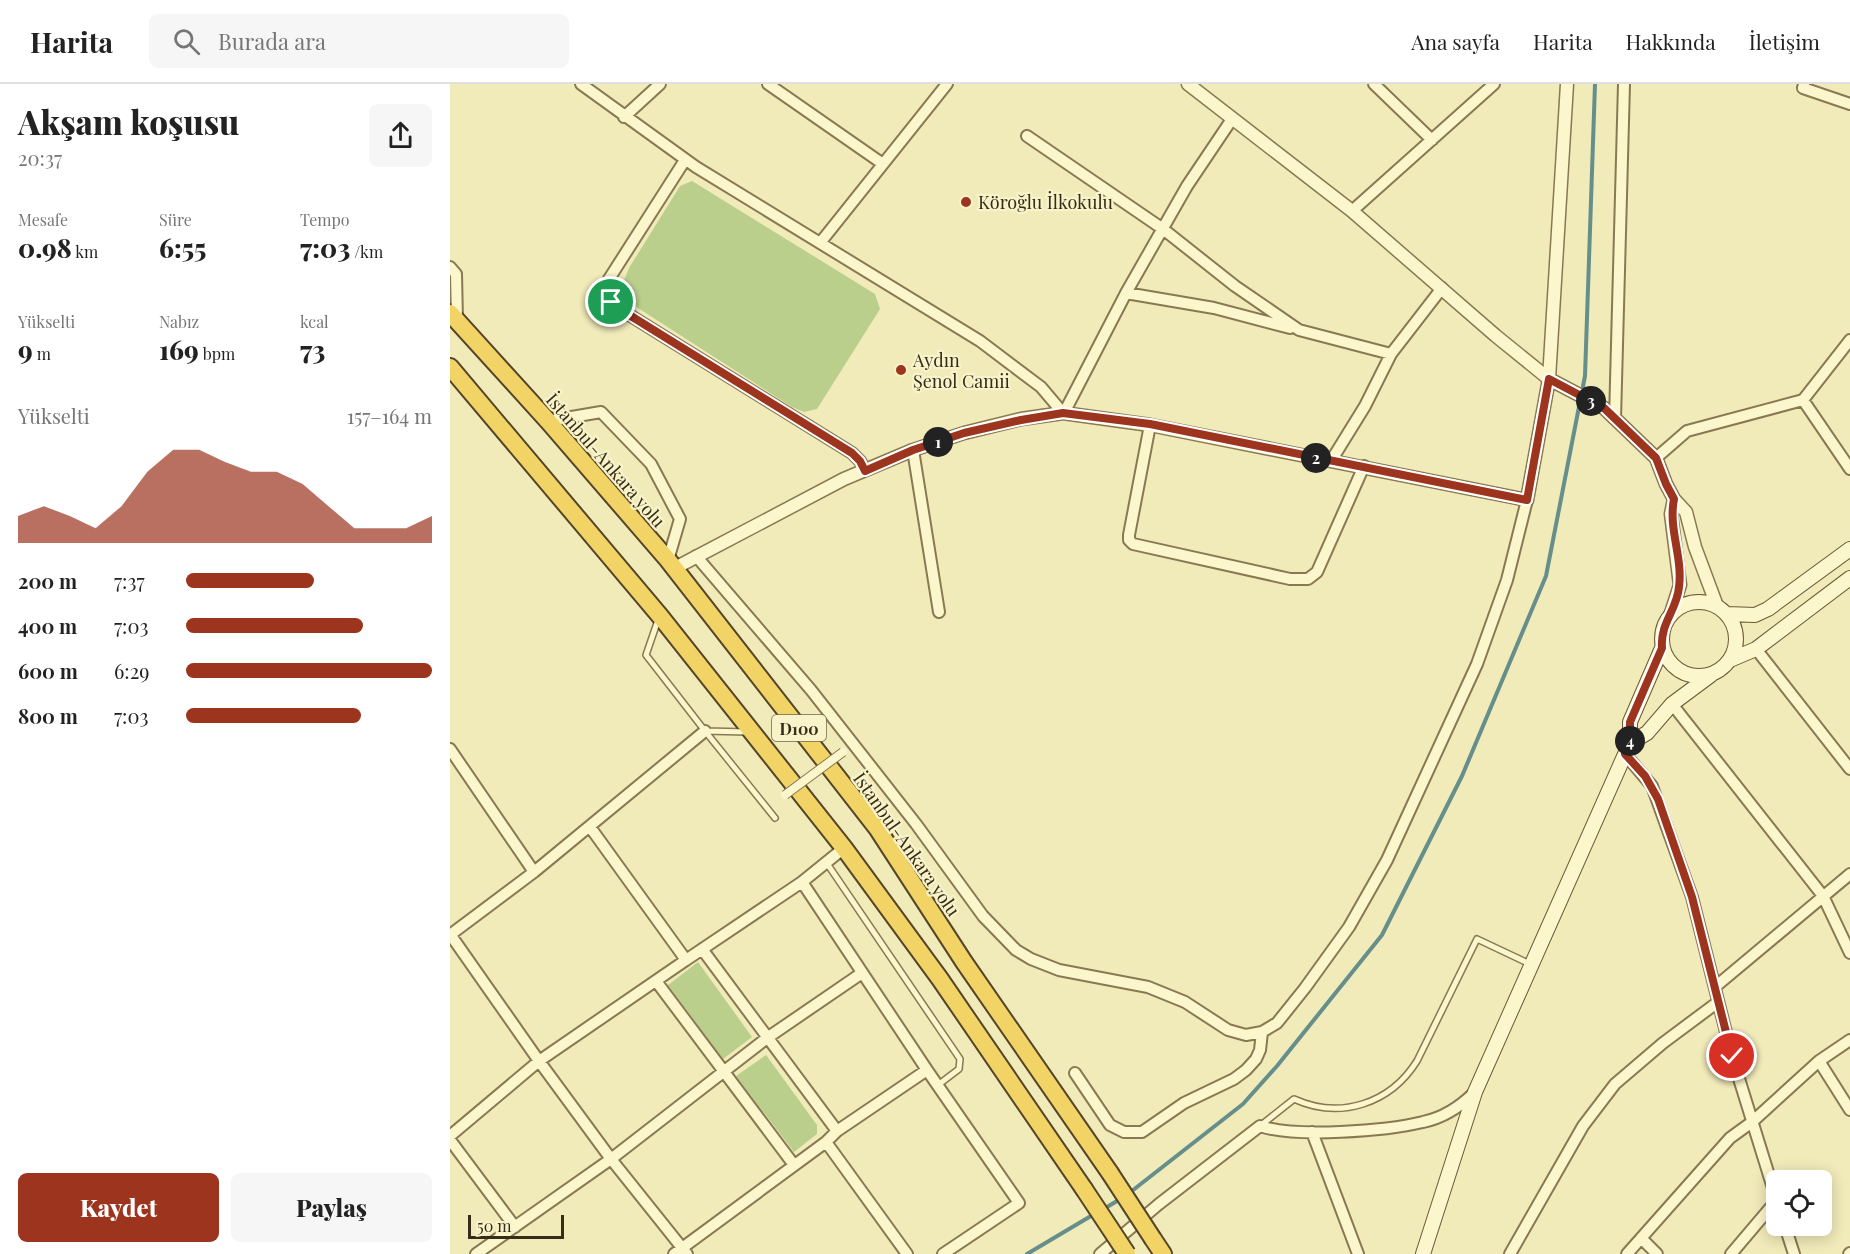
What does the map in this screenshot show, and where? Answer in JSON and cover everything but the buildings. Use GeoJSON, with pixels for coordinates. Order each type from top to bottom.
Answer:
{"type":"FeatureCollection","features":[{"type":"Feature","properties":{"kind":"highway","name":"İstanbul-Ankara yolu"},"geometry":{"type":"LineString","coordinates":[[454,317],[548,421],[671,564],[877,828],[964,962],[1110,1173],[1163,1254]]}},
{"type":"Feature","properties":{"kind":"highway","name":"D100"},"geometry":{"type":"LineString","coordinates":[[450,367],[660,616],[844,848],[940,979],[1127,1254]]}},
{"type":"Feature","properties":{"kind":"main road"},"geometry":{"type":"LineString","coordinates":[[1711,675],[1693,676],[1676,669],[1667,660],[1662,648],[1661,636],[1671,613],[1693,602],[1705,602],[1722,610],[1755,615],[1768,609],[1850,549]]}},
{"type":"Feature","properties":{"kind":"main road"},"geometry":{"type":"LineString","coordinates":[[1730,660],[1756,649],[1850,578]]}},
{"type":"Feature","properties":{"kind":"main road"},"geometry":{"type":"LineString","coordinates":[[1628,748],[1647,733],[1672,704],[1722,669],[1730,660],[1735,648],[1736,636],[1733,624],[1722,610]]}},
{"type":"Feature","properties":{"kind":"main road"},"geometry":{"type":"LineString","coordinates":[[1423,1254],[1475,1092],[1628,748],[1630,722],[1662,648]]}},
{"type":"Feature","properties":{"kind":"street"},"geometry":{"type":"LineString","coordinates":[[581,84],[685,160],[980,341],[1041,387],[1063,413]]}},
{"type":"Feature","properties":{"kind":"street"},"geometry":{"type":"LineString","coordinates":[[624,117],[660,84]]}},
{"type":"Feature","properties":{"kind":"street"},"geometry":{"type":"LineString","coordinates":[[768,84],[883,164]]}},
{"type":"Feature","properties":{"kind":"street"},"geometry":{"type":"LineString","coordinates":[[820,243],[947,84]]}},
{"type":"Feature","properties":{"kind":"street"},"geometry":{"type":"LineString","coordinates":[[1188,84],[1352,211],[1549,379],[1604,408],[1656,458],[1674,499],[1686,512],[1695,547],[1722,610]]}},
{"type":"Feature","properties":{"kind":"street"},"geometry":{"type":"LineString","coordinates":[[1374,84],[1432,140]]}},
{"type":"Feature","properties":{"kind":"street"},"geometry":{"type":"LineString","coordinates":[[1352,211],[1494,84]]}},
{"type":"Feature","properties":{"kind":"street"},"geometry":{"type":"LineString","coordinates":[[696,556],[811,690],[916,824],[983,916],[1016,950],[1031,959],[1059,970],[1148,987],[1185,1002],[1228,1030],[1246,1035],[1262,1032],[1277,1023],[1305,988],[1349,927],[1387,860],[1477,664],[1507,580],[1527,500],[1549,379],[1568,84]]}},
{"type":"Feature","properties":{"kind":"street"},"geometry":{"type":"LineString","coordinates":[[1615,419],[1624,84]]}},
{"type":"Feature","properties":{"kind":"street"},"geometry":{"type":"LineString","coordinates":[[1804,84],[1803,88],[1850,104]]}},
{"type":"Feature","properties":{"kind":"street"},"geometry":{"type":"LineString","coordinates":[[1063,413],[1126,293],[1187,186],[1232,119]]}},
{"type":"Feature","properties":{"kind":"street"},"geometry":{"type":"LineString","coordinates":[[1027,136],[1163,229],[1235,286],[1299,330]]}},
{"type":"Feature","properties":{"kind":"street"},"geometry":{"type":"LineString","coordinates":[[685,160],[609,279],[607,285],[609,297],[618,308],[852,453],[860,461],[865,471]]}},
{"type":"Feature","properties":{"kind":"street"},"geometry":{"type":"LineString","coordinates":[[450,267],[456,274],[454,317]]}},
{"type":"Feature","properties":{"kind":"street"},"geometry":{"type":"LineString","coordinates":[[1331,461],[1365,405],[1391,354],[1442,288]]}},
{"type":"Feature","properties":{"kind":"street"},"geometry":{"type":"LineString","coordinates":[[1126,293],[1214,308],[1391,354]]}},
{"type":"Feature","properties":{"kind":"street"},"geometry":{"type":"LineString","coordinates":[[1656,458],[1687,431],[1803,400],[1850,340]]}},
{"type":"Feature","properties":{"kind":"street"},"geometry":{"type":"LineString","coordinates":[[1803,400],[1850,469]]}},
{"type":"Feature","properties":{"kind":"street"},"geometry":{"type":"LineString","coordinates":[[548,421],[601,412],[651,464],[681,519],[671,564]]}},
{"type":"Feature","properties":{"kind":"street"},"geometry":{"type":"LineString","coordinates":[[671,564],[696,556],[844,479],[913,450],[964,433],[1063,413],[1150,424],[1527,500]]}},
{"type":"Feature","properties":{"kind":"street"},"geometry":{"type":"LineString","coordinates":[[1150,424],[1129,540],[1133,544],[1290,579],[1308,579],[1317,572],[1364,466]]}},
{"type":"Feature","properties":{"kind":"street"},"geometry":{"type":"LineString","coordinates":[[913,450],[939,612]]}},
{"type":"Feature","properties":{"kind":"street"},"geometry":{"type":"LineString","coordinates":[[1671,613],[1680,585],[1671,514],[1674,499]]}},
{"type":"Feature","properties":{"kind":"street"},"geometry":{"type":"LineString","coordinates":[[1756,649],[1850,769]]}},
{"type":"Feature","properties":{"kind":"street"},"geometry":{"type":"LineString","coordinates":[[1672,704],[1823,896],[1850,953]]}},
{"type":"Feature","properties":{"kind":"street"},"geometry":{"type":"LineString","coordinates":[[705,731],[534,872],[450,934],[539,1061],[681,1252],[826,1142],[837,1131],[927,1070]]}},
{"type":"Feature","properties":{"kind":"street"},"geometry":{"type":"LineString","coordinates":[[450,748],[534,872]]}},
{"type":"Feature","properties":{"kind":"street"},"geometry":{"type":"LineString","coordinates":[[1628,748],[1658,799],[1692,897],[1732,1056],[1767,1170]]}},
{"type":"Feature","properties":{"kind":"street"},"geometry":{"type":"LineString","coordinates":[[785,795],[843,752]]}},
{"type":"Feature","properties":{"kind":"street"},"geometry":{"type":"LineString","coordinates":[[590,827],[686,960]]}},
{"type":"Feature","properties":{"kind":"street"},"geometry":{"type":"LineString","coordinates":[[515,1227],[450,1138],[539,1061],[802,882],[844,848]]}},
{"type":"Feature","properties":{"kind":"street"},"geometry":{"type":"LineString","coordinates":[[1715,987],[1850,874]]}},
{"type":"Feature","properties":{"kind":"street"},"geometry":{"type":"LineString","coordinates":[[802,882],[1019,1203],[943,1254]]}},
{"type":"Feature","properties":{"kind":"street"},"geometry":{"type":"LineString","coordinates":[[702,949],[837,1131]]}},
{"type":"Feature","properties":{"kind":"street"},"geometry":{"type":"LineString","coordinates":[[476,1254],[611,1159],[767,1038],[862,973]]}},
{"type":"Feature","properties":{"kind":"street"},"geometry":{"type":"LineString","coordinates":[[656,981],[794,1165]]}},
{"type":"Feature","properties":{"kind":"street"},"geometry":{"type":"LineString","coordinates":[[1510,1254],[1583,1126],[1615,1084],[1663,1043],[1718,1002]]}},
{"type":"Feature","properties":{"kind":"street"},"geometry":{"type":"LineString","coordinates":[[1075,1073],[1110,1125],[1124,1132],[1142,1132],[1184,1103],[1234,1079],[1252,1065],[1260,1050],[1262,1032]]}},
{"type":"Feature","properties":{"kind":"street"},"geometry":{"type":"LineString","coordinates":[[1627,1254],[1730,1138],[1752,1122],[1819,1061],[1850,1040]]}},
{"type":"Feature","properties":{"kind":"street"},"geometry":{"type":"LineString","coordinates":[[1819,1061],[1850,1110]]}},
{"type":"Feature","properties":{"kind":"street"},"geometry":{"type":"LineString","coordinates":[[1100,1254],[1159,1204],[1260,1126],[1278,1131],[1312,1132],[1371,1130],[1424,1122],[1463,1104],[1475,1092]]}},
{"type":"Feature","properties":{"kind":"street"},"geometry":{"type":"LineString","coordinates":[[1312,1132],[1358,1254]]}},
{"type":"Feature","properties":{"kind":"street"},"geometry":{"type":"LineString","coordinates":[[826,1142],[907,1254]]}},
{"type":"Feature","properties":{"kind":"street"},"geometry":{"type":"LineString","coordinates":[[1731,1254],[1766,1212]]}},
{"type":"Feature","properties":{"kind":"street"},"geometry":{"type":"LineString","coordinates":[[1788,1236],[1794,1254]]}},
{"type":"Feature","properties":{"kind":"street"},"geometry":{"type":"LineString","coordinates":[[1641,1238],[1657,1254]]}},
{"type":"Feature","properties":{"kind":"lane"},"geometry":{"type":"LineString","coordinates":[[660,616],[646,655],[775,818]]}},
{"type":"Feature","properties":{"kind":"lane"},"geometry":{"type":"LineString","coordinates":[[705,731],[753,732]]}},
{"type":"Feature","properties":{"kind":"lane"},"geometry":{"type":"LineString","coordinates":[[826,862],[960,1059],[959,1069],[938,1085]]}},
{"type":"Feature","properties":{"kind":"lane"},"geometry":{"type":"LineString","coordinates":[[1260,1126],[1294,1099],[1315,1107],[1345,1108],[1366,1104],[1394,1089],[1417,1061],[1477,939],[1531,965]]}},
{"type":"Feature","properties":{"kind":"green space"},"geometry":{"type":"Polygon","coordinates":[[[692,181],[875,294],[880,309],[817,409],[804,412],[792,407],[624,299],[620,290],[629,268],[680,186],[692,181]]]}},
{"type":"Feature","properties":{"kind":"green space"},"geometry":{"type":"Polygon","coordinates":[[[698,962],[752,1037],[723,1059],[668,985],[698,962]]]}},
{"type":"Feature","properties":{"kind":"green space"},"geometry":{"type":"Polygon","coordinates":[[[766,1055],[817,1125],[817,1134],[794,1152],[736,1076],[766,1055]]]}},
{"type":"Feature","properties":{"kind":"waterway"},"geometry":{"type":"LineString","coordinates":[[1128,1194],[1243,1104],[1277,1066],[1382,935],[1462,776],[1546,576],[1585,376],[1595,84]]}},
{"type":"Feature","properties":{"kind":"waterway"},"geometry":{"type":"LineString","coordinates":[[1102,1210],[1122,1198]]}},
{"type":"Feature","properties":{"kind":"waterway"},"geometry":{"type":"LineString","coordinates":[[1027,1254],[1096,1213]]}},
{"type":"Feature","properties":{"kind":"place","name":"Köroğlu İlkokulu"},"geometry":{"type":"Point","coordinates":[966,202]}},
{"type":"Feature","properties":{"kind":"place","name":"Aydın Şenol Camii"},"geometry":{"type":"Point","coordinates":[901,370]}},
{"type":"Feature","properties":{"kind":"route"},"geometry":{"type":"LineString","coordinates":[[611,302],[852,453],[860,461],[865,471],[913,450],[964,433],[1063,413],[1150,424],[1527,500],[1549,379],[1604,408],[1656,458],[1674,499],[1671,514],[1680,585],[1661,636],[1662,648],[1630,722],[1630,743],[1625,754],[1645,776],[1658,799],[1692,897],[1732,1056]]}}]}
